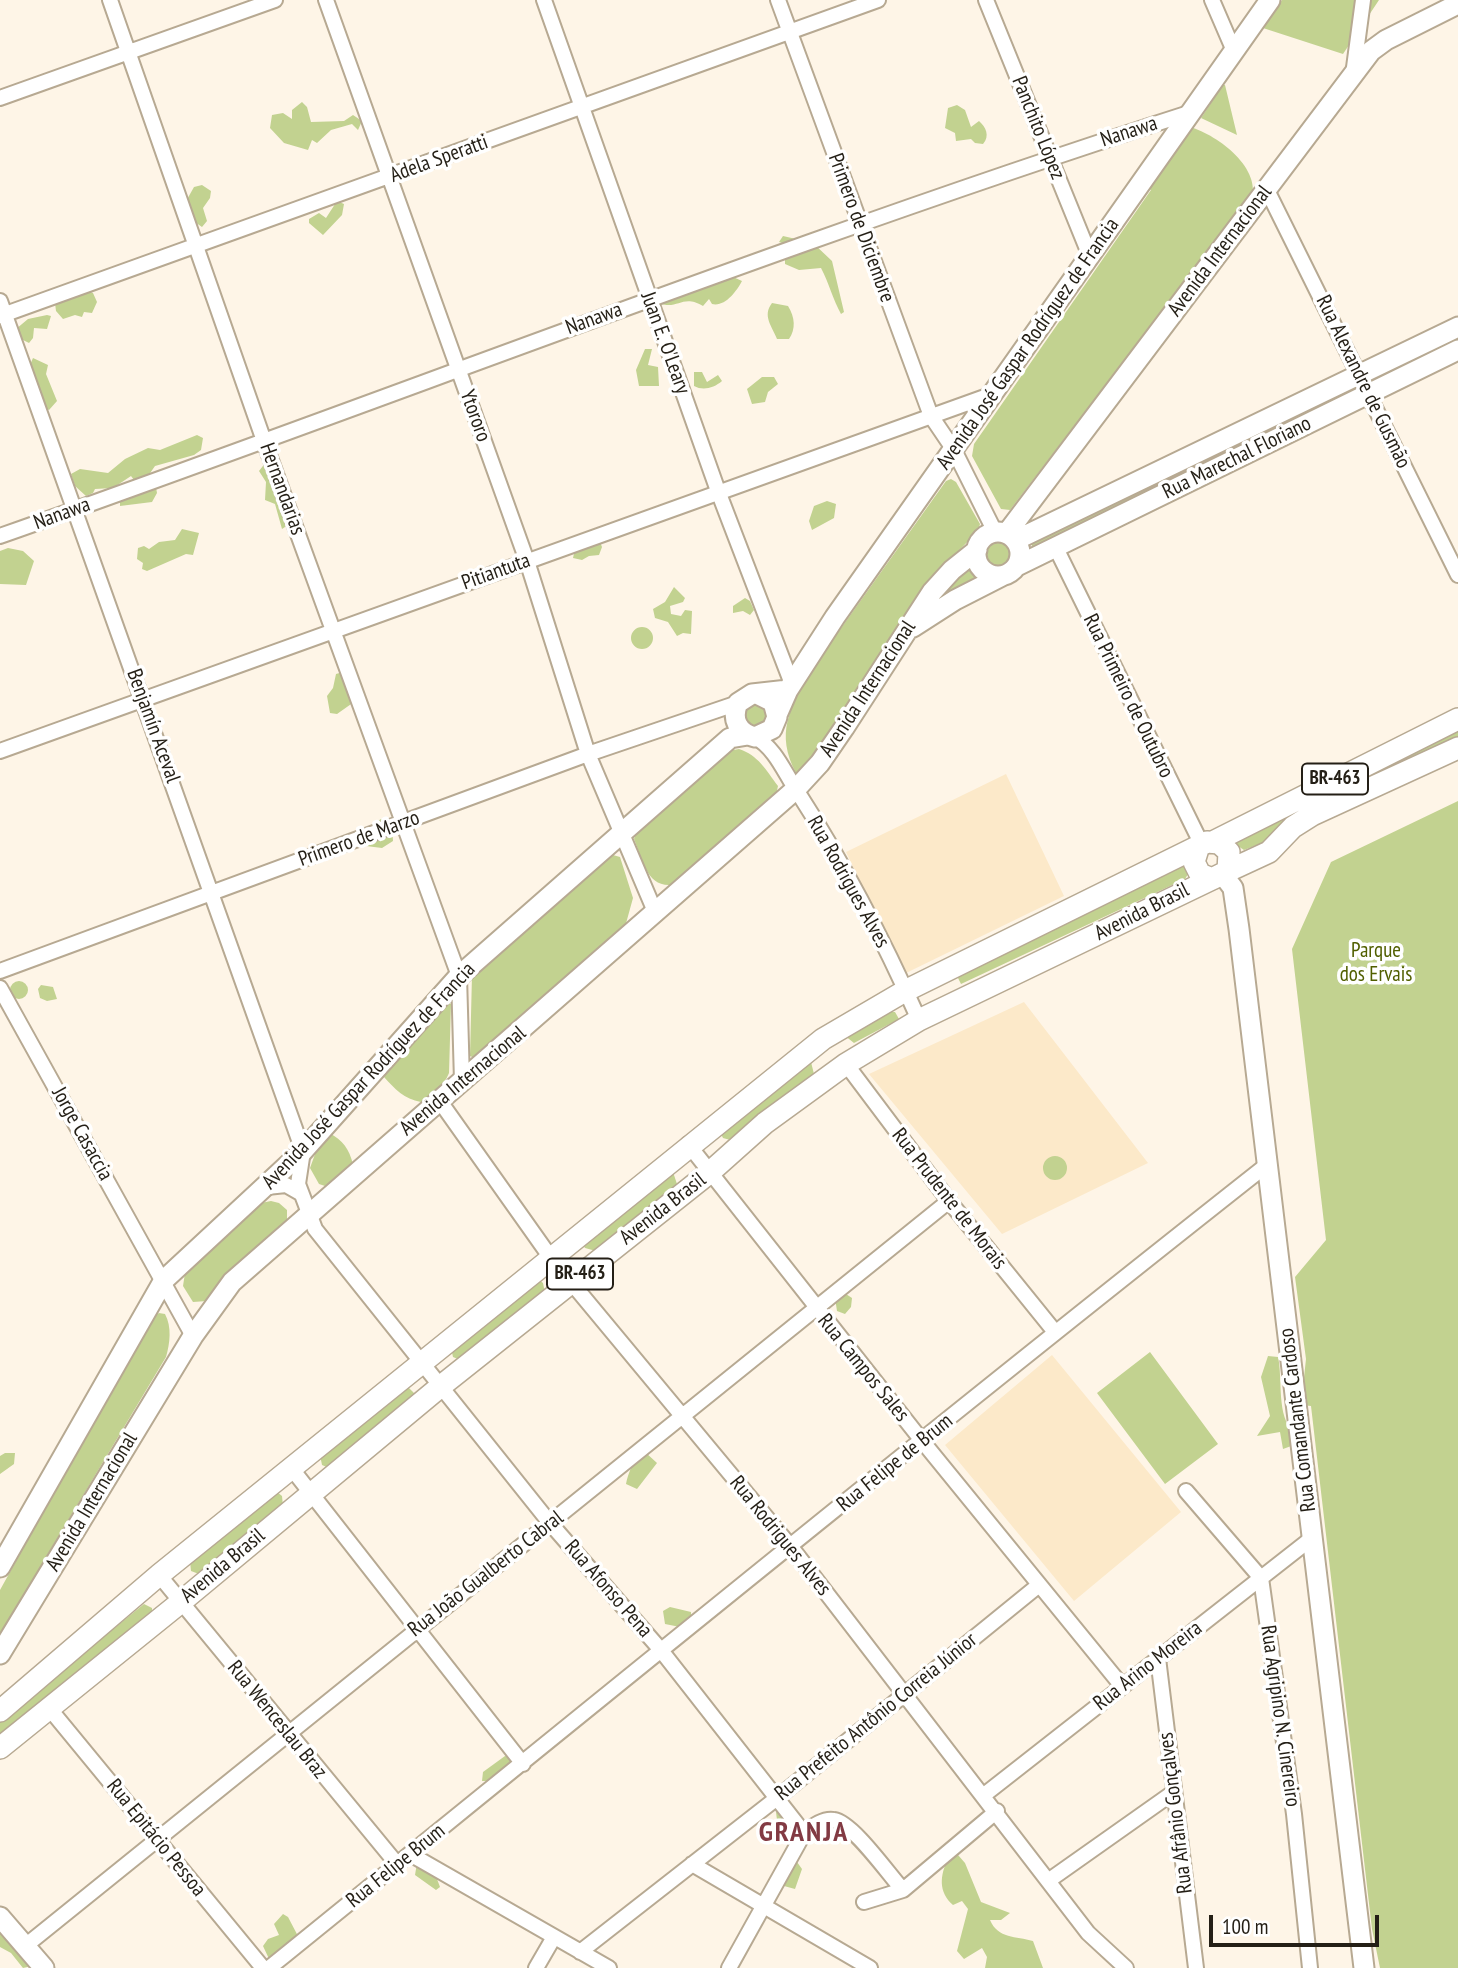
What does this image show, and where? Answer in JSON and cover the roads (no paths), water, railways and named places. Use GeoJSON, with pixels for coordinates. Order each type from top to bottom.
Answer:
{"type":"FeatureCollection","features":[{"type":"Feature","properties":{"kind":"main road","name":"Avenida José Gaspar Rodríguez de Francia"},"geometry":{"type":"LineString","coordinates":[[776,719],[790,687],[835,617],[1270,0]]}},
{"type":"Feature","properties":{"kind":"main road","name":"Avenida Internacional"},"geometry":{"type":"LineString","coordinates":[[1006,535],[1371,51],[1386,40],[1458,4]]}},
{"type":"Feature","properties":{"kind":"main road","name":"Rua Marechal Floriano"},"geometry":{"type":"LineString","coordinates":[[1006,535],[1360,375],[1453,330]]}},
{"type":"Feature","properties":{"kind":"main road"},"geometry":{"type":"LineString","coordinates":[[1453,330],[1457,351]]}},
{"type":"Feature","properties":{"kind":"main road","name":"Rua Marechal Floriano"},"geometry":{"type":"LineString","coordinates":[[912,628],[965,594],[1055,547],[1457,351]]}},
{"type":"Feature","properties":{"kind":"main road"},"geometry":{"type":"LineString","coordinates":[[1006,535],[1020,552],[1010,571],[983,569],[977,550],[983,538],[1006,535]]}},
{"type":"Feature","properties":{"kind":"main road","name":"Avenida Internacional"},"geometry":{"type":"LineString","coordinates":[[0,1654],[193,1336],[232,1282],[796,789],[820,763],[892,652],[912,628],[932,592],[952,569],[977,550]]}},
{"type":"Feature","properties":{"kind":"main road"},"geometry":{"type":"LineString","coordinates":[[757,694],[773,702],[776,719],[767,733],[741,726],[747,696],[790,687]]}},
{"type":"Feature","properties":{"kind":"main road","name":"Avenida Brasil"},"geometry":{"type":"LineString","coordinates":[[0,1711],[159,1575],[688,1144],[822,1039],[905,990],[1458,719]]}},
{"type":"Feature","properties":{"kind":"main road","name":"Avenida José Gaspar Rodríguez de Francia"},"geometry":{"type":"LineString","coordinates":[[0,1567],[164,1280],[303,1151],[459,976],[741,726]]}},
{"type":"Feature","properties":{"kind":"main road","name":"Avenida Brasil"},"geometry":{"type":"LineString","coordinates":[[0,1748],[181,1602],[310,1492],[709,1173],[765,1123],[846,1064],[919,1020],[1269,852],[1293,827],[1312,815],[1458,748]]}},
{"type":"Feature","properties":{"kind":"main road"},"geometry":{"type":"LineString","coordinates":[[1204,845],[1229,852],[1221,875],[1196,868],[1204,845]]}},
{"type":"Feature","properties":{"kind":"main road","name":"Rua Comandante Cardoso"},"geometry":{"type":"LineString","coordinates":[[1221,875],[1233,888],[1239,929],[1364,1968]]}},
{"type":"Feature","properties":{"kind":"main road"},"geometry":{"type":"LineString","coordinates":[[0,1917],[44,1968]]}},
{"type":"Feature","properties":{"kind":"street","name":"Hernandarias"},"geometry":{"type":"LineString","coordinates":[[110,0],[264,441],[335,629],[402,824],[459,976],[462,1081]]}},
{"type":"Feature","properties":{"kind":"street"},"geometry":{"type":"LineString","coordinates":[[0,98],[275,0]]}},
{"type":"Feature","properties":{"kind":"street","name":"Ytororo"},"geometry":{"type":"LineString","coordinates":[[326,0],[527,561],[588,754],[656,914]]}},
{"type":"Feature","properties":{"kind":"street","name":"Juan E. O'Leary"},"geometry":{"type":"LineString","coordinates":[[544,0],[790,687]]}},
{"type":"Feature","properties":{"kind":"street","name":"Primero de Diciembre"},"geometry":{"type":"LineString","coordinates":[[778,0],[931,416],[1006,535]]}},
{"type":"Feature","properties":{"kind":"street","name":"Adela Speratti"},"geometry":{"type":"LineString","coordinates":[[2,310],[198,246],[878,0]]}},
{"type":"Feature","properties":{"kind":"street","name":"Panchito López"},"geometry":{"type":"LineString","coordinates":[[986,0],[1090,256]]}},
{"type":"Feature","properties":{"kind":"street"},"geometry":{"type":"LineString","coordinates":[[1212,0],[1234,51]]}},
{"type":"Feature","properties":{"kind":"street"},"geometry":{"type":"LineString","coordinates":[[1353,75],[1363,0]]}},
{"type":"Feature","properties":{"kind":"street","name":"Nanawa"},"geometry":{"type":"LineString","coordinates":[[0,536],[649,299],[1050,157],[1192,112]]}},
{"type":"Feature","properties":{"kind":"street","name":"Rua Alexandre de Gusmão"},"geometry":{"type":"LineString","coordinates":[[1267,190],[1458,575]]}},
{"type":"Feature","properties":{"kind":"street","name":"Benjamín Aceval"},"geometry":{"type":"LineString","coordinates":[[2,310],[303,1151]]}},
{"type":"Feature","properties":{"kind":"street","name":"Pitiantuta"},"geometry":{"type":"LineString","coordinates":[[0,751],[993,394]]}},
{"type":"Feature","properties":{"kind":"street","name":"Rua Primeiro de Outubro"},"geometry":{"type":"LineString","coordinates":[[1055,547],[1204,845]]}},
{"type":"Feature","properties":{"kind":"street","name":"Primero de Marzo"},"geometry":{"type":"LineString","coordinates":[[0,971],[588,754],[741,726]]}},
{"type":"Feature","properties":{"kind":"street","name":"Rua Rodrigues Alves"},"geometry":{"type":"LineString","coordinates":[[741,726],[796,789],[849,877],[919,1020]]}},
{"type":"Feature","properties":{"kind":"street","name":"Jorge Casaccia"},"geometry":{"type":"LineString","coordinates":[[0,988],[193,1336]]}},
{"type":"Feature","properties":{"kind":"street","name":"Rua Prudente de Morais"},"geometry":{"type":"LineString","coordinates":[[846,1064],[949,1201],[1055,1332]]}},
{"type":"Feature","properties":{"kind":"street","name":"Rua Rodrigues Alves"},"geometry":{"type":"LineString","coordinates":[[439,1100],[551,1258],[791,1547],[997,1811],[1088,1933],[1126,1968]]}},
{"type":"Feature","properties":{"kind":"street","name":"Rua Campos Sales"},"geometry":{"type":"LineString","coordinates":[[688,1144],[923,1442],[1122,1685]]}},
{"type":"Feature","properties":{"kind":"street"},"geometry":{"type":"LineString","coordinates":[[300,1193],[299,1170],[303,1151]]}},
{"type":"Feature","properties":{"kind":"street","name":"Rua Felipe de Brum"},"geometry":{"type":"LineString","coordinates":[[523,1764],[660,1649],[923,1442],[1055,1332],[1268,1164]]}},
{"type":"Feature","properties":{"kind":"street"},"geometry":{"type":"LineString","coordinates":[[267,1186],[286,1185],[300,1193]]}},
{"type":"Feature","properties":{"kind":"street","name":"Rua Afonso Pena"},"geometry":{"type":"LineString","coordinates":[[300,1193],[322,1242],[422,1362],[550,1524],[660,1649],[804,1833]]}},
{"type":"Feature","properties":{"kind":"street","name":"Rua João Gualberto Cabral"},"geometry":{"type":"LineString","coordinates":[[24,1947],[949,1201]]}},
{"type":"Feature","properties":{"kind":"street"},"geometry":{"type":"LineString","coordinates":[[292,1469],[523,1764]]}},
{"type":"Feature","properties":{"kind":"street"},"geometry":{"type":"LineString","coordinates":[[1186,1491],[1261,1578]]}},
{"type":"Feature","properties":{"kind":"street","name":"Rua Arino Moreira"},"geometry":{"type":"LineString","coordinates":[[984,1795],[1312,1538]]}},
{"type":"Feature","properties":{"kind":"street","name":"Rua Wenceslau Braz"},"geometry":{"type":"LineString","coordinates":[[159,1575],[397,1864]]}},
{"type":"Feature","properties":{"kind":"street","name":"Rua Agripino N. Cinereiro"},"geometry":{"type":"LineString","coordinates":[[1261,1578],[1294,1814],[1310,1968]]}},
{"type":"Feature","properties":{"kind":"street","name":"Rua Prefeito Antônio Correia Júnior"},"geometry":{"type":"LineString","coordinates":[[580,1952],[777,1798],[1039,1585]]}},
{"type":"Feature","properties":{"kind":"street","name":"Rua Afrânio Gonçalves"},"geometry":{"type":"LineString","coordinates":[[1157,1658],[1196,1968]]}},
{"type":"Feature","properties":{"kind":"street","name":"Rua Epitácio Pessoa"},"geometry":{"type":"LineString","coordinates":[[49,1708],[263,1968]]}},
{"type":"Feature","properties":{"kind":"street","name":"Rua Felipe Brum"},"geometry":{"type":"LineString","coordinates":[[269,1968],[523,1764]]}},
{"type":"Feature","properties":{"kind":"street"},"geometry":{"type":"LineString","coordinates":[[1048,1881],[1174,1792]]}},
{"type":"Feature","properties":{"kind":"street"},"geometry":{"type":"LineString","coordinates":[[864,1902],[903,1891],[997,1811]]}},
{"type":"Feature","properties":{"kind":"street"},"geometry":{"type":"LineString","coordinates":[[729,1968],[804,1833],[819,1823],[834,1820],[850,1828],[903,1891]]}},
{"type":"Feature","properties":{"kind":"street"},"geometry":{"type":"LineString","coordinates":[[410,1854],[609,1968]]}},
{"type":"Feature","properties":{"kind":"street"},"geometry":{"type":"LineString","coordinates":[[692,1864],[870,1968]]}},
{"type":"Feature","properties":{"kind":"street"},"geometry":{"type":"LineString","coordinates":[[536,1968],[554,1937]]}},
{"type":"Feature","properties":{"kind":"district","name":"GRANJA"},"geometry":{"type":"Point","coordinates":[804,1833]}},
{"type":"Feature","properties":{"kind":"park label","name":"Parque dos Ervais"},"geometry":{"type":"Point","coordinates":[1376,963]}}]}
